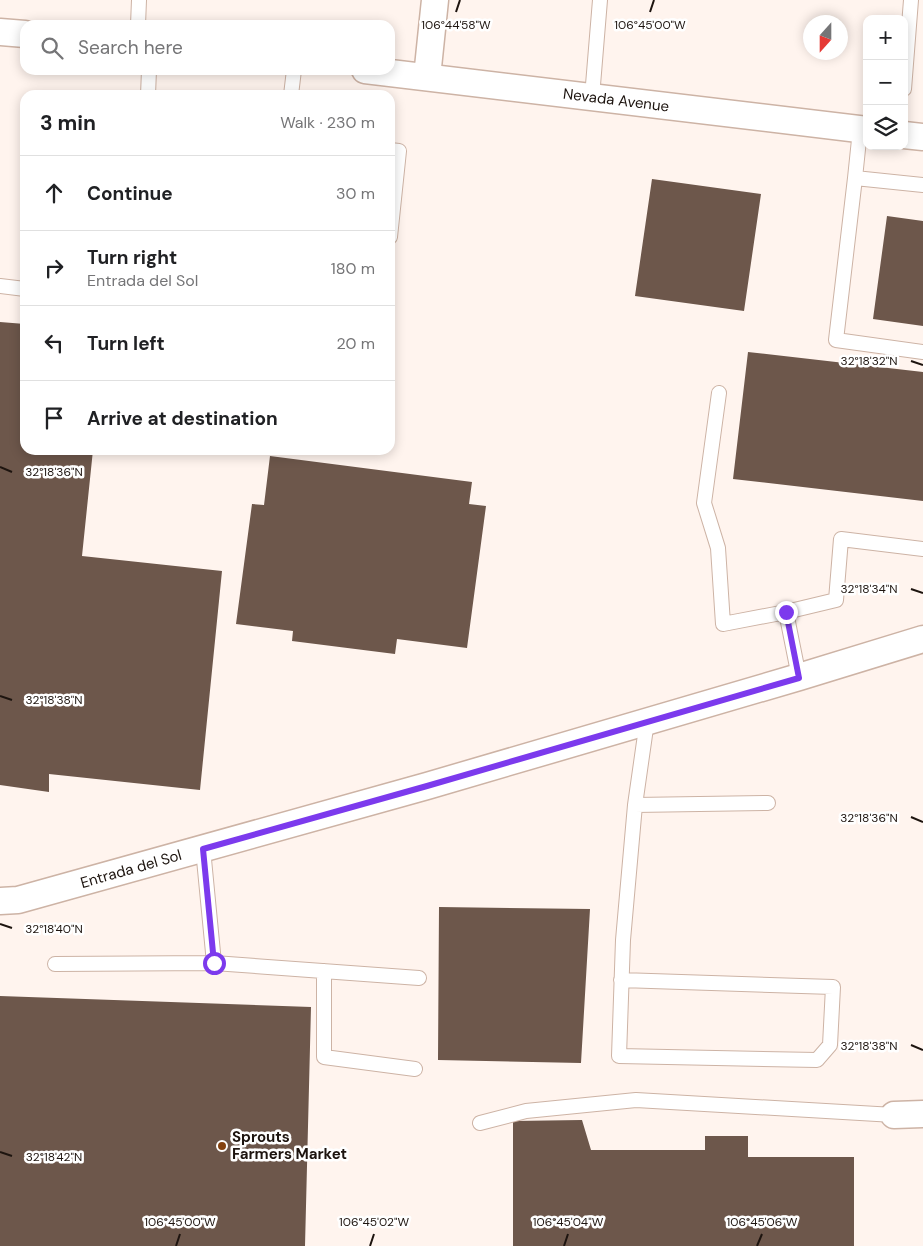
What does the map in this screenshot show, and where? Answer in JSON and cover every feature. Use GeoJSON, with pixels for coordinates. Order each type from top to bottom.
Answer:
{"type":"FeatureCollection","features":[{"type":"Feature","properties":{"kind":"street"},"geometry":{"type":"LineString","coordinates":[[427,76],[436,0]]}},
{"type":"Feature","properties":{"kind":"street","name":"Nevada Avenue"},"geometry":{"type":"LineString","coordinates":[[395,73],[863,130]]}},
{"type":"Feature","properties":{"kind":"street"},"geometry":{"type":"LineString","coordinates":[[908,135],[923,137]]}},
{"type":"Feature","properties":{"kind":"street","name":"Entrada del Sol"},"geometry":{"type":"LineString","coordinates":[[0,900],[18,900],[203,849],[799,678],[923,639]]}},
{"type":"Feature","properties":{"kind":"street"},"geometry":{"type":"LineString","coordinates":[[894,1114],[923,1114]]}},
{"type":"Feature","properties":{"kind":"lane"},"geometry":{"type":"LineString","coordinates":[[138,20],[139,0]]}},
{"type":"Feature","properties":{"kind":"lane"},"geometry":{"type":"LineString","coordinates":[[592,97],[600,0]]}},
{"type":"Feature","properties":{"kind":"lane"},"geometry":{"type":"LineString","coordinates":[[906,60],[911,0]]}},
{"type":"Feature","properties":{"kind":"lane"},"geometry":{"type":"LineString","coordinates":[[148,90],[149,75]]}},
{"type":"Feature","properties":{"kind":"lane"},"geometry":{"type":"LineString","coordinates":[[292,90],[293,75]]}},
{"type":"Feature","properties":{"kind":"lane"},"geometry":{"type":"LineString","coordinates":[[863,135],[855,178],[836,340],[923,352]]}},
{"type":"Feature","properties":{"kind":"lane"},"geometry":{"type":"LineString","coordinates":[[395,151],[399,151],[395,182]]}},
{"type":"Feature","properties":{"kind":"lane"},"geometry":{"type":"LineString","coordinates":[[855,178],[923,186]]}},
{"type":"Feature","properties":{"kind":"lane"},"geometry":{"type":"LineString","coordinates":[[0,286],[20,288]]}},
{"type":"Feature","properties":{"kind":"lane"},"geometry":{"type":"LineString","coordinates":[[719,393],[704,503],[718,548],[723,624],[836,600],[842,539],[923,549]]}},
{"type":"Feature","properties":{"kind":"lane"},"geometry":{"type":"LineString","coordinates":[[786,612],[799,678]]}},
{"type":"Feature","properties":{"kind":"lane"},"geometry":{"type":"LineString","coordinates":[[622,980],[833,987],[830,1045],[817,1060],[618,1056],[623,940],[634,805],[647,721]]}},
{"type":"Feature","properties":{"kind":"lane"},"geometry":{"type":"LineString","coordinates":[[634,805],[768,803]]}},
{"type":"Feature","properties":{"kind":"lane"},"geometry":{"type":"LineString","coordinates":[[203,849],[214,963]]}},
{"type":"Feature","properties":{"kind":"lane"},"geometry":{"type":"LineString","coordinates":[[56,964],[214,963],[419,978]]}},
{"type":"Feature","properties":{"kind":"lane"},"geometry":{"type":"LineString","coordinates":[[324,971],[324,1057],[416,1069]]}},
{"type":"Feature","properties":{"kind":"lane"},"geometry":{"type":"LineString","coordinates":[[480,1123],[526,1111],[636,1100],[894,1114]]}},
{"type":"Feature","properties":{"kind":"building"},"geometry":{"type":"Polygon","coordinates":[[[652,179],[761,194],[744,311],[635,296],[652,179]]]}},
{"type":"Feature","properties":{"kind":"building"},"geometry":{"type":"Polygon","coordinates":[[[887,216],[923,221],[923,326],[873,319],[887,216]]]}},
{"type":"Feature","properties":{"kind":"building"},"geometry":{"type":"Polygon","coordinates":[[[0,322],[20,324],[20,455],[92,455],[82,556],[222,571],[200,790],[49,774],[49,792],[0,785],[0,322]]]}},
{"type":"Feature","properties":{"kind":"building"},"geometry":{"type":"Polygon","coordinates":[[[748,352],[923,372],[923,501],[733,479],[748,352]]]}},
{"type":"Feature","properties":{"kind":"building"},"geometry":{"type":"Polygon","coordinates":[[[270,456],[472,482],[469,504],[486,506],[467,648],[397,639],[395,654],[292,641],[293,631],[236,624],[252,504],[264,505],[270,456]]]}},
{"type":"Feature","properties":{"kind":"building"},"geometry":{"type":"Polygon","coordinates":[[[439,907],[590,909],[581,1063],[438,1060],[439,907]]]}},
{"type":"Feature","properties":{"kind":"building"},"geometry":{"type":"Polygon","coordinates":[[[0,996],[311,1007],[305,1246],[0,1246],[0,996]]]}},
{"type":"Feature","properties":{"kind":"building"},"geometry":{"type":"Polygon","coordinates":[[[582,1120],[591,1150],[705,1150],[705,1136],[748,1136],[748,1157],[854,1157],[854,1246],[513,1246],[513,1121],[582,1120]]]}},
{"type":"Feature","properties":{"kind":"place","name":"Sprouts Farmers Market"},"geometry":{"type":"Point","coordinates":[222,1146]}},
{"type":"Feature","properties":{"kind":"route"},"geometry":{"type":"LineString","coordinates":[[214,963],[203,849],[799,678],[786,612]]}}]}
